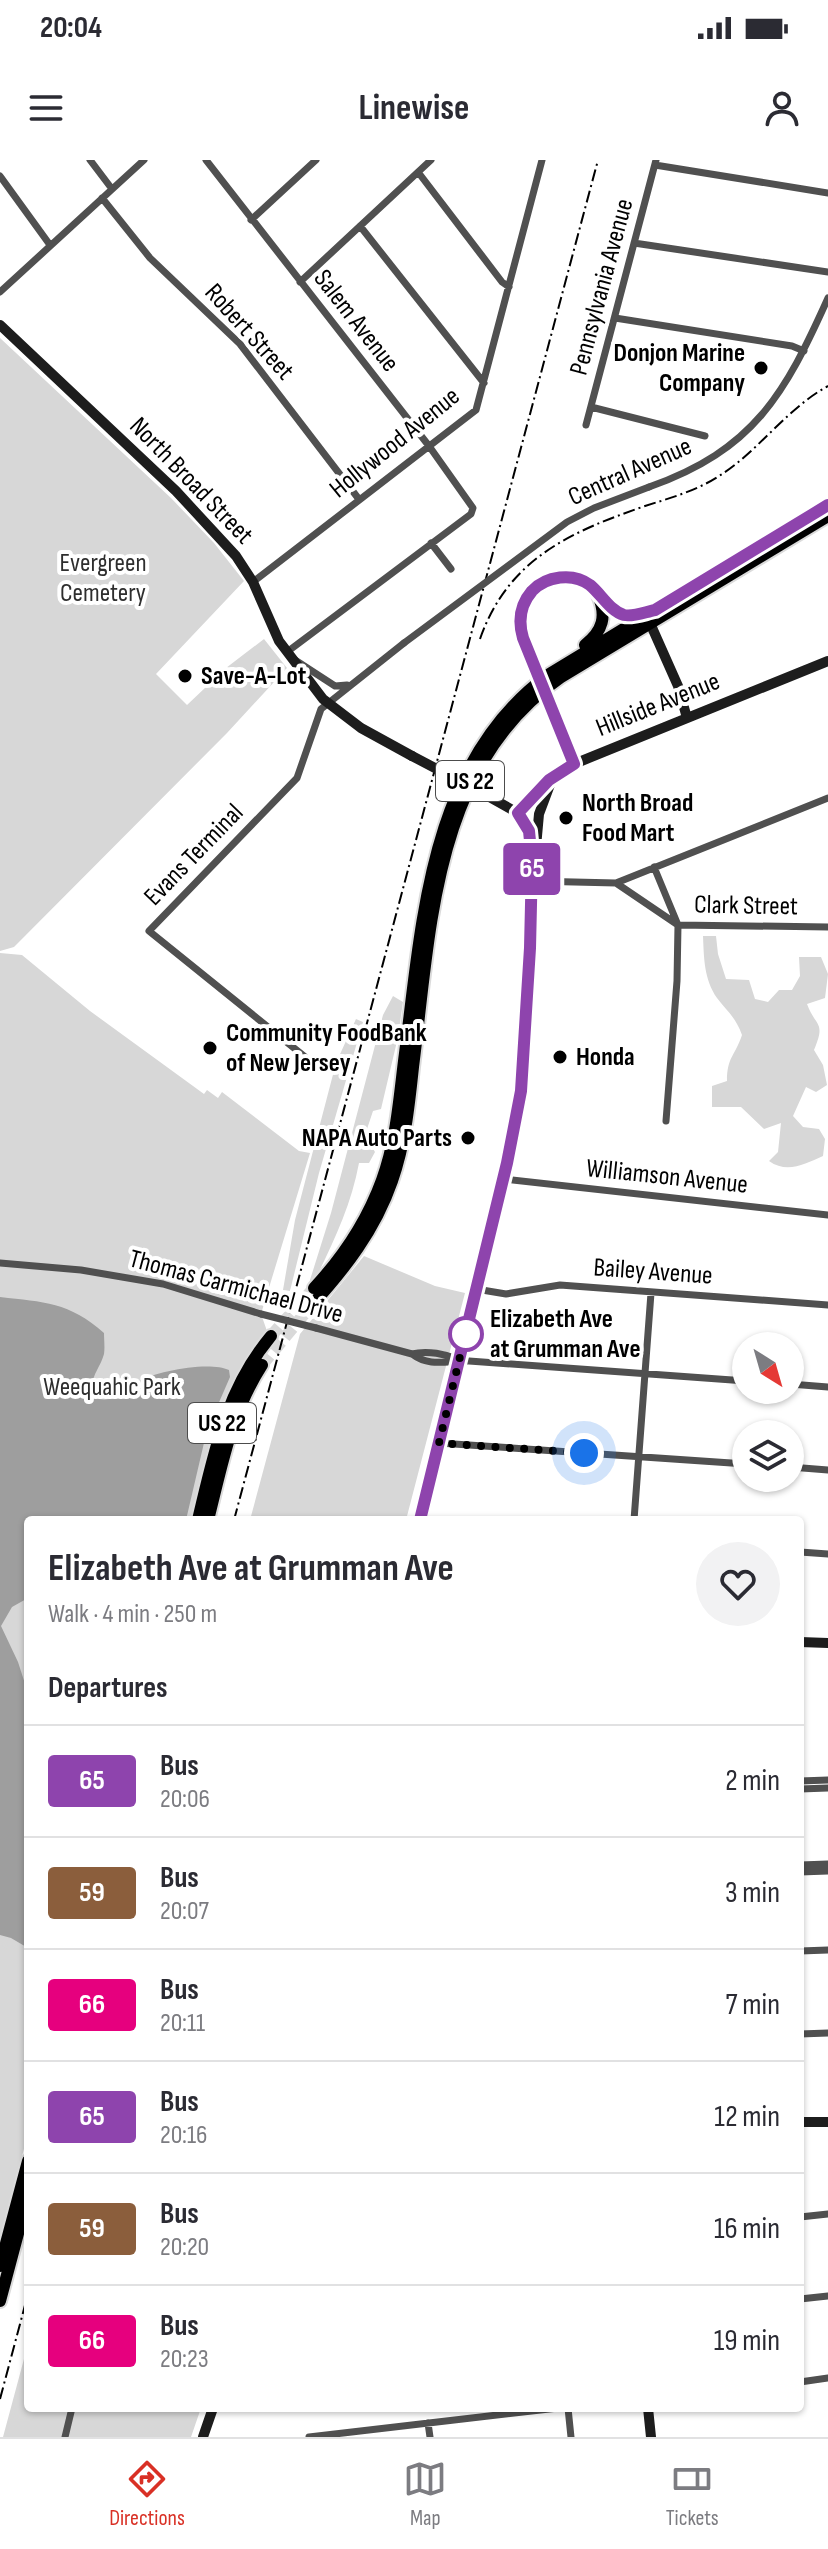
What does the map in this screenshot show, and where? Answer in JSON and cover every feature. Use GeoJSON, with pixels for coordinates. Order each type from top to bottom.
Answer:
{"type":"FeatureCollection","features":[{"type":"Feature","properties":{"kind":"highway","name":"US 22"},"geometry":{"type":"LineString","coordinates":[[314,1288],[341,1257],[361,1226],[373,1204],[389,1156],[423,920],[453,800],[474,756],[494,726],[526,693],[558,668],[828,505]]}},
{"type":"Feature","properties":{"kind":"highway","name":"US 22"},"geometry":{"type":"LineString","coordinates":[[310,1307],[344,1269],[366,1238],[384,1203],[397,1167],[405,1130],[437,891],[457,816],[477,768],[504,727],[530,700],[561,677],[828,516]]}},
{"type":"Feature","properties":{"kind":"highway"},"geometry":{"type":"LineString","coordinates":[[574,764],[520,625],[521,611],[529,595],[543,583],[561,578],[584,582],[624,615],[655,610]]}},
{"type":"Feature","properties":{"kind":"highway"},"geometry":{"type":"LineString","coordinates":[[558,668],[590,642],[601,628],[603,612],[597,592]]}},
{"type":"Feature","properties":{"kind":"highway","name":"US 22"},"geometry":{"type":"LineString","coordinates":[[199,1516],[223,1420],[244,1375],[271,1336]]}},
{"type":"Feature","properties":{"kind":"highway","name":"US 22"},"geometry":{"type":"LineString","coordinates":[[209,1516],[229,1434],[243,1398],[262,1365]]}},
{"type":"Feature","properties":{"kind":"highway"},"geometry":{"type":"LineString","coordinates":[[0,2266],[24,2176]]}},
{"type":"Feature","properties":{"kind":"highway"},"geometry":{"type":"LineString","coordinates":[[0,2301],[24,2211]]}},
{"type":"Feature","properties":{"kind":"main road","name":"North Broad Street"},"geometry":{"type":"LineString","coordinates":[[0,325],[176,491],[236,556],[253,582],[266,615],[289,656],[327,702],[361,728],[518,813]]}},
{"type":"Feature","properties":{"kind":"main road"},"geometry":{"type":"LineString","coordinates":[[650,623],[680,691],[687,718]]}},
{"type":"Feature","properties":{"kind":"main road","name":"Hillside Avenue"},"geometry":{"type":"LineString","coordinates":[[518,813],[556,775],[574,764],[828,661]]}},
{"type":"Feature","properties":{"kind":"main road"},"geometry":{"type":"LineString","coordinates":[[532,861],[538,841],[539,814],[556,775]]}},
{"type":"Feature","properties":{"kind":"main road"},"geometry":{"type":"LineString","coordinates":[[421,1516],[503,1179],[524,1074],[532,861],[529,831],[518,813]]}},
{"type":"Feature","properties":{"kind":"main road"},"geometry":{"type":"LineString","coordinates":[[804,1642],[828,1643]]}},
{"type":"Feature","properties":{"kind":"main road"},"geometry":{"type":"LineString","coordinates":[[804,2122],[828,2122]]}},
{"type":"Feature","properties":{"kind":"main road"},"geometry":{"type":"LineString","coordinates":[[203,2437],[212,2412]]}},
{"type":"Feature","properties":{"kind":"main road"},"geometry":{"type":"LineString","coordinates":[[648,2412],[651,2437]]}},
{"type":"Feature","properties":{"kind":"street"},"geometry":{"type":"LineString","coordinates":[[90,160],[112,189]]}},
{"type":"Feature","properties":{"kind":"street"},"geometry":{"type":"LineString","coordinates":[[0,292],[144,160]]}},
{"type":"Feature","properties":{"kind":"street","name":"Salem Avenue"},"geometry":{"type":"LineString","coordinates":[[206,160],[429,446],[473,508],[471,514],[431,543]]}},
{"type":"Feature","properties":{"kind":"street"},"geometry":{"type":"LineString","coordinates":[[300,282],[431,160]]}},
{"type":"Feature","properties":{"kind":"street","name":"Hollywood Avenue"},"geometry":{"type":"LineString","coordinates":[[253,582],[358,498],[473,413],[484,383],[542,160]]}},
{"type":"Feature","properties":{"kind":"street"},"geometry":{"type":"LineString","coordinates":[[251,220],[312,161]]}},
{"type":"Feature","properties":{"kind":"street"},"geometry":{"type":"LineString","coordinates":[[656,163],[828,193]]}},
{"type":"Feature","properties":{"kind":"street","name":"Pennsylvania Avenue"},"geometry":{"type":"LineString","coordinates":[[586,425],[656,163]]}},
{"type":"Feature","properties":{"kind":"street"},"geometry":{"type":"LineString","coordinates":[[418,172],[509,287]]}},
{"type":"Feature","properties":{"kind":"street"},"geometry":{"type":"LineString","coordinates":[[0,176],[50,245]]}},
{"type":"Feature","properties":{"kind":"street","name":"Robert Street"},"geometry":{"type":"LineString","coordinates":[[102,198],[150,258],[240,344],[358,498]]}},
{"type":"Feature","properties":{"kind":"street"},"geometry":{"type":"LineString","coordinates":[[360,226],[484,383]]}},
{"type":"Feature","properties":{"kind":"street"},"geometry":{"type":"LineString","coordinates":[[634,243],[828,272]]}},
{"type":"Feature","properties":{"kind":"street","name":"Central Avenue"},"geometry":{"type":"LineString","coordinates":[[327,702],[567,522],[693,469],[739,438],[783,389],[828,298]]}},
{"type":"Feature","properties":{"kind":"street"},"geometry":{"type":"LineString","coordinates":[[615,318],[792,346],[804,351]]}},
{"type":"Feature","properties":{"kind":"street"},"geometry":{"type":"LineString","coordinates":[[591,407],[705,436]]}},
{"type":"Feature","properties":{"kind":"street"},"geometry":{"type":"LineString","coordinates":[[353,683],[335,686],[289,656],[431,543],[451,569]]}},
{"type":"Feature","properties":{"kind":"street","name":"Evans Terminal"},"geometry":{"type":"LineString","coordinates":[[320,1069],[149,931],[297,778],[316,716],[327,702]]}},
{"type":"Feature","properties":{"kind":"street"},"geometry":{"type":"LineString","coordinates":[[532,881],[616,883],[828,798]]}},
{"type":"Feature","properties":{"kind":"street"},"geometry":{"type":"LineString","coordinates":[[654,867],[678,925],[677,981],[666,1121]]}},
{"type":"Feature","properties":{"kind":"street","name":"Clark Street"},"geometry":{"type":"LineString","coordinates":[[616,883],[678,925],[828,927]]}},
{"type":"Feature","properties":{"kind":"street","name":"Williamson Avenue"},"geometry":{"type":"LineString","coordinates":[[503,1179],[828,1215]]}},
{"type":"Feature","properties":{"kind":"street","name":"Thomas Carmichael Drive"},"geometry":{"type":"LineString","coordinates":[[0,1263],[81,1270],[163,1284],[412,1354],[419,1352],[449,1355],[460,1360],[732,1380]]}},
{"type":"Feature","properties":{"kind":"street","name":"Bailey Avenue"},"geometry":{"type":"LineString","coordinates":[[476,1289],[506,1294],[560,1285],[828,1305]]}},
{"type":"Feature","properties":{"kind":"street"},"geometry":{"type":"LineString","coordinates":[[634,1516],[651,1293]]}},
{"type":"Feature","properties":{"kind":"street"},"geometry":{"type":"LineString","coordinates":[[804,1385],[828,1387]]}},
{"type":"Feature","properties":{"kind":"street"},"geometry":{"type":"LineString","coordinates":[[439,1443],[732,1463]]}},
{"type":"Feature","properties":{"kind":"street"},"geometry":{"type":"LineString","coordinates":[[804,1468],[828,1470]]}},
{"type":"Feature","properties":{"kind":"street"},"geometry":{"type":"LineString","coordinates":[[804,1552],[828,1554]]}},
{"type":"Feature","properties":{"kind":"street"},"geometry":{"type":"LineString","coordinates":[[804,1781],[828,1780]]}},
{"type":"Feature","properties":{"kind":"street"},"geometry":{"type":"LineString","coordinates":[[804,1789],[828,1788]]}},
{"type":"Feature","properties":{"kind":"street"},"geometry":{"type":"LineString","coordinates":[[804,1868],[828,1864]]}},
{"type":"Feature","properties":{"kind":"street"},"geometry":{"type":"LineString","coordinates":[[804,1868],[828,1871]]}},
{"type":"Feature","properties":{"kind":"street"},"geometry":{"type":"LineString","coordinates":[[804,1951],[828,1950]]}},
{"type":"Feature","properties":{"kind":"street"},"geometry":{"type":"LineString","coordinates":[[804,2034],[828,2033]]}},
{"type":"Feature","properties":{"kind":"street"},"geometry":{"type":"LineString","coordinates":[[804,2217],[828,2214]]}},
{"type":"Feature","properties":{"kind":"street"},"geometry":{"type":"LineString","coordinates":[[804,2299],[828,2296]]}},
{"type":"Feature","properties":{"kind":"street"},"geometry":{"type":"LineString","coordinates":[[804,2381],[828,2378]]}},
{"type":"Feature","properties":{"kind":"street"},"geometry":{"type":"LineString","coordinates":[[65,2437],[71,2412]]}},
{"type":"Feature","properties":{"kind":"street"},"geometry":{"type":"LineString","coordinates":[[309,2437],[523,2412]]}},
{"type":"Feature","properties":{"kind":"street"},"geometry":{"type":"LineString","coordinates":[[568,2412],[571,2437]]}},
{"type":"Feature","properties":{"kind":"street"},"geometry":{"type":"LineString","coordinates":[[428,2423],[430,2437]]}},
{"type":"Feature","properties":{"kind":"green space","name":"Evergreen Cemetery"},"geometry":{"type":"Polygon","coordinates":[[[0,338],[171,498],[214,543],[244,581],[156,674],[187,705],[226,668],[264,639],[287,668],[227,733],[14,947],[0,951],[0,338]]]}},
{"type":"Feature","properties":{"kind":"green space"},"geometry":{"type":"Polygon","coordinates":[[[703,936],[716,936],[726,979],[749,980],[755,999],[768,1002],[779,990],[792,990],[800,976],[799,957],[821,957],[828,974],[825,998],[807,1004],[819,1029],[814,1050],[823,1065],[827,1085],[816,1092],[806,1087],[793,1116],[803,1127],[819,1129],[825,1139],[823,1156],[796,1166],[776,1165],[769,1161],[778,1152],[781,1123],[764,1129],[741,1107],[712,1107],[712,1086],[727,1081],[730,1061],[742,1035],[709,984],[703,936]]]}},
{"type":"Feature","properties":{"kind":"green space"},"geometry":{"type":"Polygon","coordinates":[[[0,953],[22,955],[90,1011],[204,1094],[207,1090],[218,1098],[222,1092],[299,1151],[310,1153],[261,1314],[267,1331],[235,1380],[220,1412],[207,1452],[194,1516],[24,1516],[24,2149],[0,2238],[0,953]]]}},
{"type":"Feature","properties":{"kind":"green space"},"geometry":{"type":"Polygon","coordinates":[[[393,996],[403,1002],[398,1037],[381,1109],[373,1111],[365,1135],[375,1152],[369,1163],[359,1163],[346,1209],[314,1282],[310,1280],[331,1213],[383,1015],[393,996]]]}},
{"type":"Feature","properties":{"kind":"green space"},"geometry":{"type":"Polygon","coordinates":[[[356,1019],[363,1022],[319,1173],[290,1291],[283,1290],[295,1220],[336,1063],[356,1019]]]}},
{"type":"Feature","properties":{"kind":"green space"},"geometry":{"type":"Polygon","coordinates":[[[364,1256],[435,1286],[465,1293],[407,1516],[251,1516],[300,1334],[364,1256]]]}},
{"type":"Feature","properties":{"kind":"green space"},"geometry":{"type":"Polygon","coordinates":[[[24,2359],[24,2412],[200,2412],[191,2437],[3,2437],[24,2359]]]}},
{"type":"Feature","properties":{"kind":"shaded area","name":"Weequahic Park"},"geometry":{"type":"Polygon","coordinates":[[[0,1297],[43,1302],[67,1309],[104,1333],[104,1354],[92,1382],[99,1399],[115,1397],[146,1378],[183,1368],[220,1367],[229,1370],[230,1377],[207,1430],[187,1516],[24,1516],[24,1600],[12,1607],[1,1626],[24,1681],[24,1946],[0,1935],[0,1297]]]}},
{"type":"Feature","properties":{"kind":"tunnel"},"geometry":{"type":"LineString","coordinates":[[271,1336],[314,1288]]}},
{"type":"Feature","properties":{"kind":"tunnel"},"geometry":{"type":"LineString","coordinates":[[262,1365],[310,1307]]}},
{"type":"Feature","properties":{"kind":"railway"},"geometry":{"type":"LineString","coordinates":[[235,1516],[598,160]]}},
{"type":"Feature","properties":{"kind":"railway"},"geometry":{"type":"LineString","coordinates":[[480,639],[492,611],[507,588],[545,552],[592,526],[683,494],[710,481],[747,455],[799,406],[828,386]]}},
{"type":"Feature","properties":{"kind":"railway"},"geometry":{"type":"LineString","coordinates":[[0,2399],[24,2309]]}},
{"type":"Feature","properties":{"kind":"bus line","name":"65"},"geometry":{"type":"LineString","coordinates":[[421,1516],[507,1163],[523,1083],[532,861],[529,831],[518,813],[549,780],[574,764],[520,629],[524,602],[539,585],[565,578],[588,584],[621,614],[655,610],[828,505]]}},
{"type":"Feature","properties":{"kind":"place","name":"Donjon Marine Company"},"geometry":{"type":"Point","coordinates":[761,368]}},
{"type":"Feature","properties":{"kind":"place","name":"Save-A-Lot"},"geometry":{"type":"Point","coordinates":[185,676]}},
{"type":"Feature","properties":{"kind":"place","name":"North Broad Food Mart"},"geometry":{"type":"Point","coordinates":[566,818]}},
{"type":"Feature","properties":{"kind":"place","name":"Community FoodBank of New Jersey"},"geometry":{"type":"Point","coordinates":[210,1048]}},
{"type":"Feature","properties":{"kind":"place","name":"Honda"},"geometry":{"type":"Point","coordinates":[560,1057]}},
{"type":"Feature","properties":{"kind":"place","name":"NAPA Auto Parts"},"geometry":{"type":"Point","coordinates":[468,1138]}},
{"type":"Feature","properties":{"kind":"place","name":"Elizabeth Ave at Grumman Ave"},"geometry":{"type":"Point","coordinates":[466,1334]}},
{"type":"Feature","properties":{"kind":"route"},"geometry":{"type":"LineString","coordinates":[[466,1334],[439,1443],[584,1453]]}}]}
